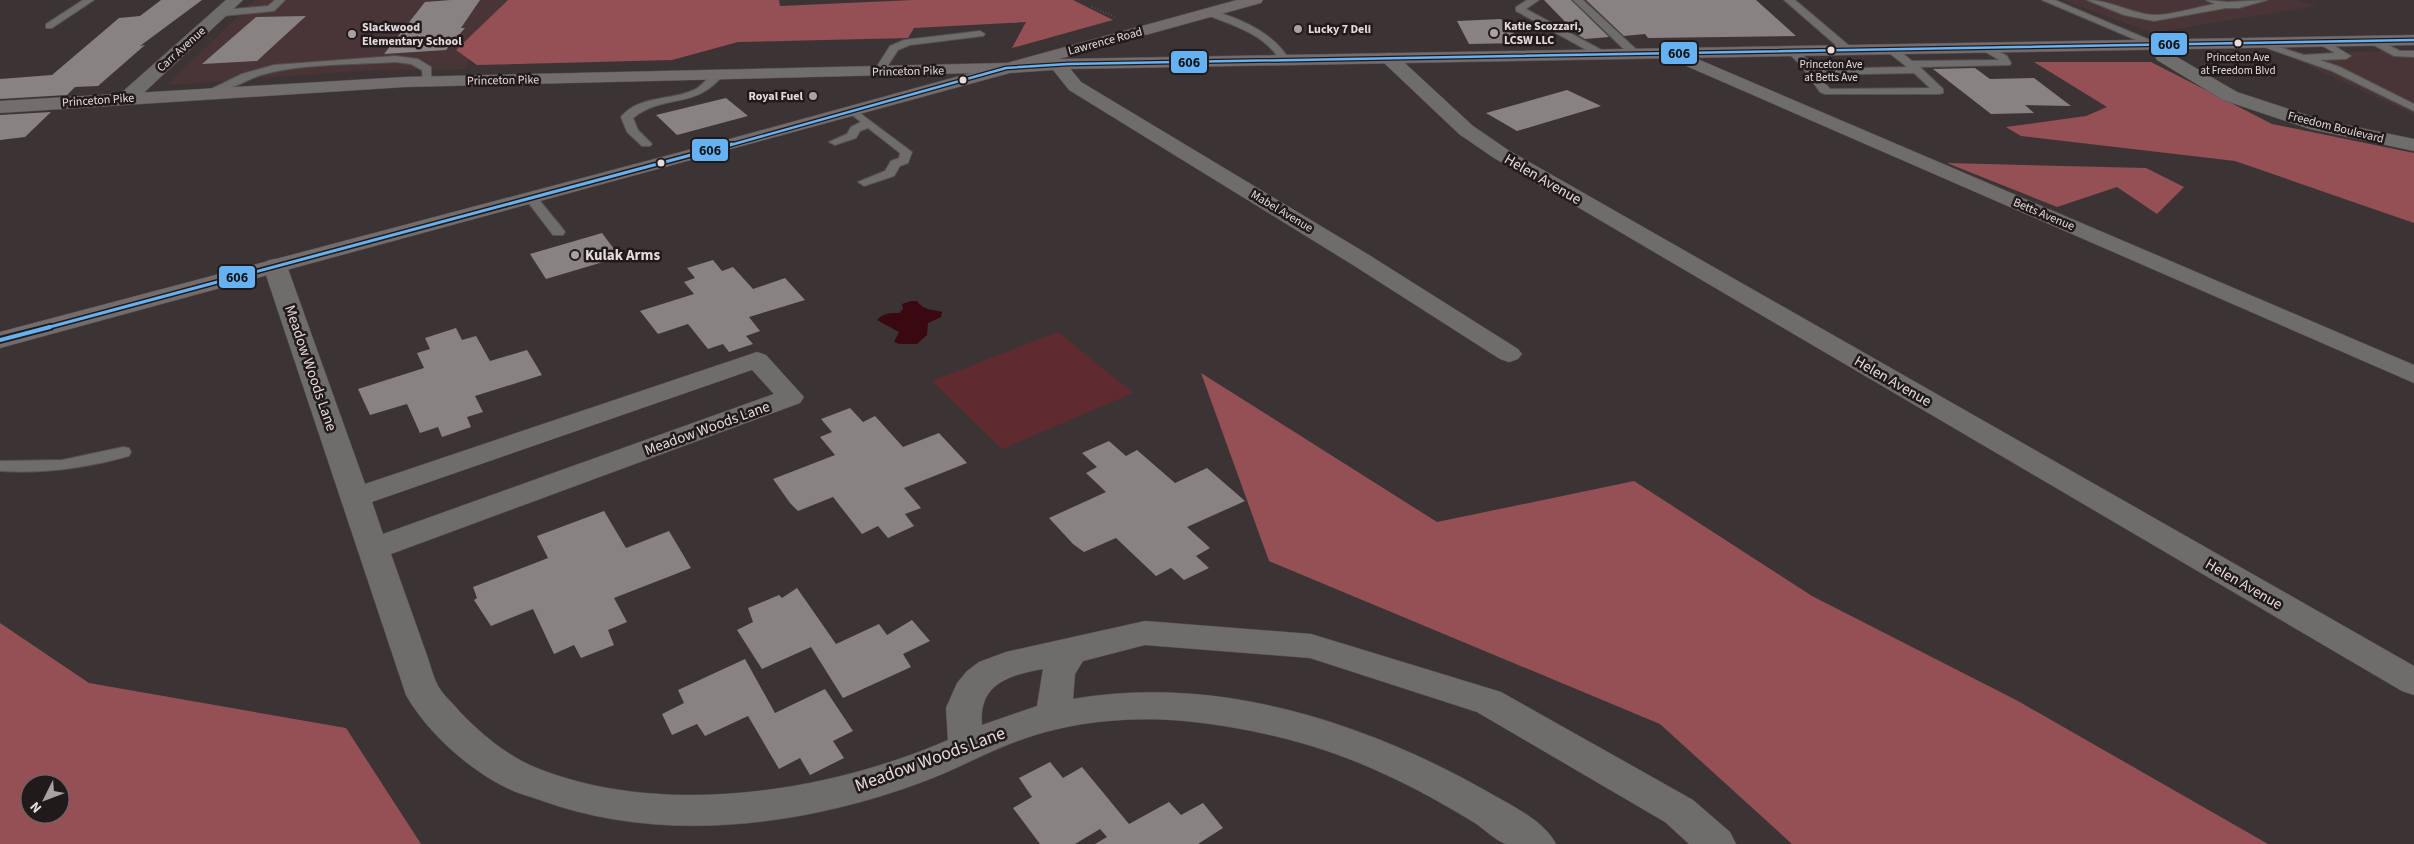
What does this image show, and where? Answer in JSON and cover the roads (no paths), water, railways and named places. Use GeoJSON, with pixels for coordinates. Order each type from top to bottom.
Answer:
{"type":"FeatureCollection","features":[{"type":"Feature","properties":{"kind":"main road","name":"Lawrence Road"},"geometry":{"type":"LineString","coordinates":[[0,340],[531,198],[861,117],[1006,68],[1255,0]]}},
{"type":"Feature","properties":{"kind":"main road"},"geometry":{"type":"LineString","coordinates":[[1140,32],[1129,44],[1132,50],[1138,53],[1219,62]]}},
{"type":"Feature","properties":{"kind":"main road"},"geometry":{"type":"LineString","coordinates":[[1006,68],[1280,60],[2159,46],[2414,40]]}},
{"type":"Feature","properties":{"kind":"main road","name":"Princeton Pike"},"geometry":{"type":"LineString","coordinates":[[0,107],[208,93],[427,82],[1006,68]]}},
{"type":"Feature","properties":{"kind":"street","name":"Carr Avenue"},"geometry":{"type":"LineString","coordinates":[[127,98],[235,0]]}},
{"type":"Feature","properties":{"kind":"street","name":"Freedom Boulevard"},"geometry":{"type":"LineString","coordinates":[[2159,46],[2163,56],[2230,96],[2259,104],[2317,125],[2414,146]]}},
{"type":"Feature","properties":{"kind":"street","name":"Betts Avenue"},"geometry":{"type":"LineString","coordinates":[[1674,54],[2414,375]]}},
{"type":"Feature","properties":{"kind":"street","name":"Helen Avenue"},"geometry":{"type":"LineString","coordinates":[[1389,58],[1466,130],[1508,159],[2414,682]]}},
{"type":"Feature","properties":{"kind":"street","name":"Mabel Avenue"},"geometry":{"type":"LineString","coordinates":[[1058,65],[1075,86],[1361,260],[1509,354]]}},
{"type":"Feature","properties":{"kind":"street","name":"Meadow Woods Lane"},"geometry":{"type":"LineString","coordinates":[[275,266],[424,695],[433,709],[464,743],[508,772],[562,794],[619,806],[673,811],[745,809],[820,798],[882,780],[1013,728],[1054,717],[1126,706],[1186,706],[1239,713],[1308,730],[1384,757],[1450,789],[1536,844]]}},
{"type":"Feature","properties":{"kind":"street","name":"Meadow Woods Lane"},"geometry":{"type":"LineString","coordinates":[[356,497],[757,360],[791,397],[374,549]]}},
{"type":"Feature","properties":{"kind":"street"},"geometry":{"type":"LineString","coordinates":[[967,747],[963,709],[972,685],[997,666],[1072,651],[1145,633],[1311,646],[1489,702],[1679,811],[1716,844]]}},
{"type":"Feature","properties":{"kind":"street"},"geometry":{"type":"LineString","coordinates":[[1054,717],[1058,672],[1072,651]]}},
{"type":"Feature","properties":{"kind":"lane"},"geometry":{"type":"LineString","coordinates":[[49,26],[89,0]]}},
{"type":"Feature","properties":{"kind":"lane"},"geometry":{"type":"LineString","coordinates":[[222,13],[271,9],[280,0]]}},
{"type":"Feature","properties":{"kind":"lane"},"geometry":{"type":"LineString","coordinates":[[1534,0],[1519,9],[1604,55]]}},
{"type":"Feature","properties":{"kind":"lane"},"geometry":{"type":"LineString","coordinates":[[1578,0],[1635,54]]}},
{"type":"Feature","properties":{"kind":"lane"},"geometry":{"type":"LineString","coordinates":[[1789,0],[1849,51]]}},
{"type":"Feature","properties":{"kind":"lane"},"geometry":{"type":"LineString","coordinates":[[2046,0],[2159,46]]}},
{"type":"Feature","properties":{"kind":"lane"},"geometry":{"type":"LineString","coordinates":[[2092,0],[2127,13],[2154,18],[2262,0]]}},
{"type":"Feature","properties":{"kind":"lane"},"geometry":{"type":"LineString","coordinates":[[2211,0],[2226,5]]}},
{"type":"Feature","properties":{"kind":"lane"},"geometry":{"type":"LineString","coordinates":[[1210,13],[1252,30],[1280,51],[1282,56],[1280,60]]}},
{"type":"Feature","properties":{"kind":"lane"},"geometry":{"type":"LineString","coordinates":[[879,71],[894,48],[908,42],[980,34]]}},
{"type":"Feature","properties":{"kind":"lane"},"geometry":{"type":"LineString","coordinates":[[2374,41],[2398,54],[2414,54]]}},
{"type":"Feature","properties":{"kind":"lane"},"geometry":{"type":"LineString","coordinates":[[2302,58],[2346,56],[2323,42]]}},
{"type":"Feature","properties":{"kind":"lane"},"geometry":{"type":"LineString","coordinates":[[2258,43],[2336,68],[2414,108]]}},
{"type":"Feature","properties":{"kind":"lane"},"geometry":{"type":"LineString","coordinates":[[1809,72],[2006,63],[2003,58],[1988,49]]}},
{"type":"Feature","properties":{"kind":"lane"},"geometry":{"type":"LineString","coordinates":[[1792,52],[1804,62],[1809,72],[1824,90],[1829,92],[1939,91],[1914,67],[1892,50]]}},
{"type":"Feature","properties":{"kind":"lane"},"geometry":{"type":"LineString","coordinates":[[646,144],[636,136],[628,123],[628,118],[632,112],[645,105],[701,90],[718,75]]}},
{"type":"Feature","properties":{"kind":"lane"},"geometry":{"type":"LineString","coordinates":[[835,142],[852,136],[861,117],[906,152],[907,156],[895,164],[890,173],[864,182]]}},
{"type":"Feature","properties":{"kind":"lane"},"geometry":{"type":"LineString","coordinates":[[531,198],[558,232]]}},
{"type":"Feature","properties":{"kind":"lane"},"geometry":{"type":"LineString","coordinates":[[0,466],[68,464],[96,460],[123,452]]}},
{"type":"Feature","properties":{"kind":"place","name":"Lucky 7 Deli"},"geometry":{"type":"Point","coordinates":[1298,29]}},
{"type":"Feature","properties":{"kind":"place","name":"Katie Scozzari, LCSW LLC"},"geometry":{"type":"Point","coordinates":[1494,33]}},
{"type":"Feature","properties":{"kind":"place","name":"Slackwood Elementary School"},"geometry":{"type":"Point","coordinates":[352,34]}},
{"type":"Feature","properties":{"kind":"place","name":"Princeton Ave at Freedom Blvd"},"geometry":{"type":"Point","coordinates":[2238,43]}},
{"type":"Feature","properties":{"kind":"place","name":"Princeton Ave at Betts Ave"},"geometry":{"type":"Point","coordinates":[1831,50]}},
{"type":"Feature","properties":{"kind":"place","name":"Royal Fuel"},"geometry":{"type":"Point","coordinates":[813,96]}},
{"type":"Feature","properties":{"kind":"place","name":"Kulak Arms"},"geometry":{"type":"Point","coordinates":[575,255]}}]}
